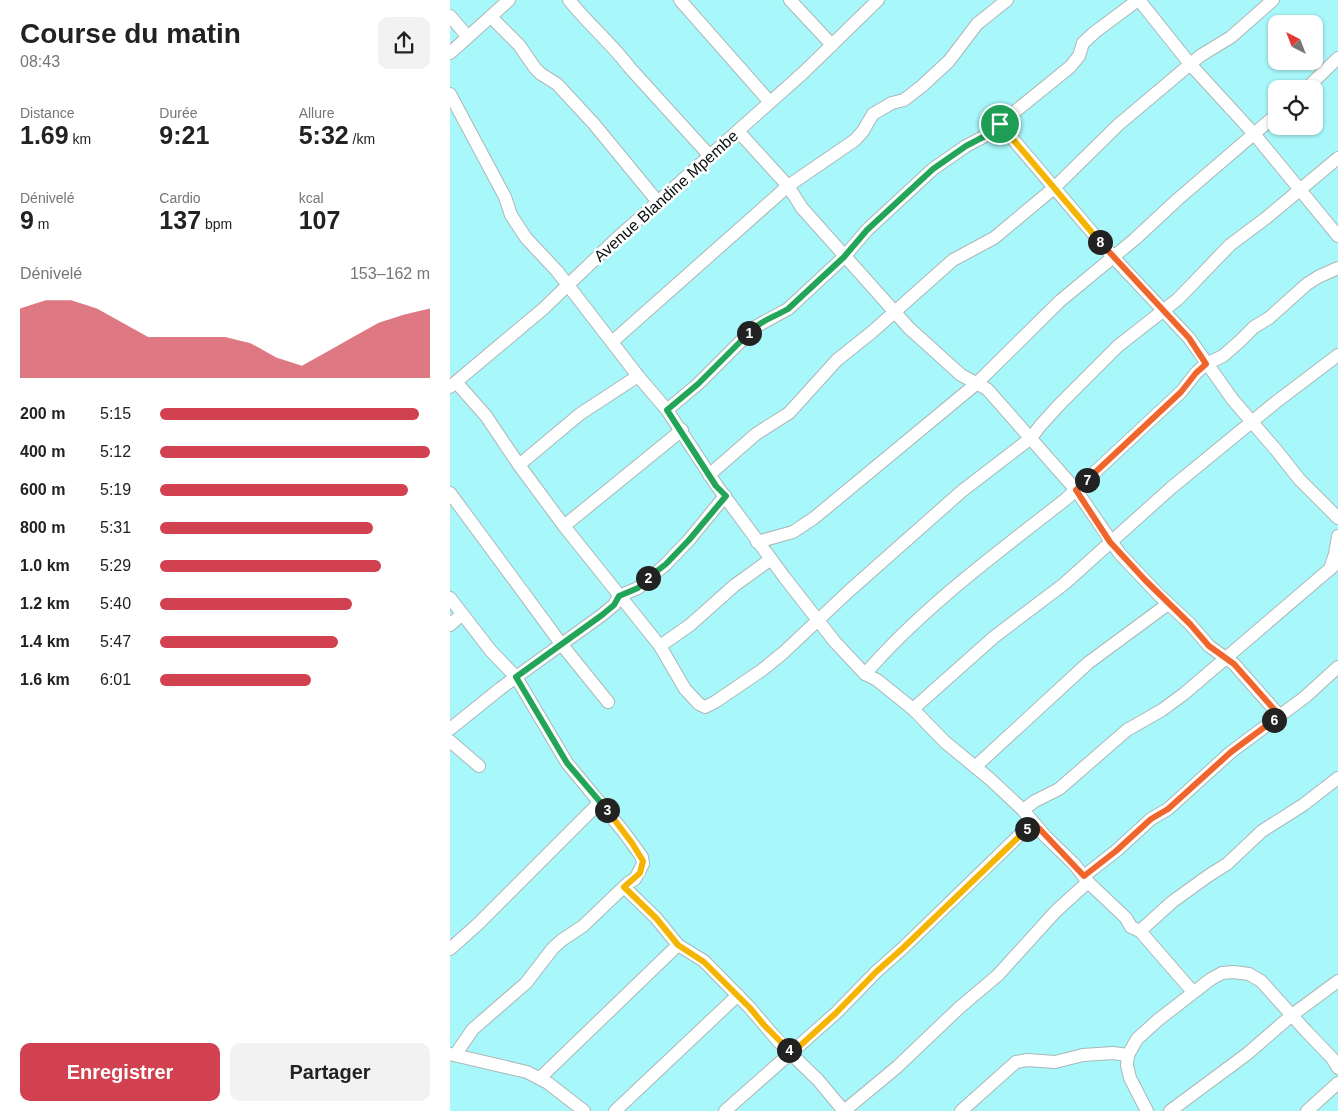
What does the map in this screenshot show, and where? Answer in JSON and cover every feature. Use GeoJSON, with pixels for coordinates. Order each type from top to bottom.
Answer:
{"type":"FeatureCollection","features":[{"type":"Feature","properties":{"kind":"street"},"geometry":{"type":"LineString","coordinates":[[450,53],[509,0]]}},
{"type":"Feature","properties":{"kind":"street"},"geometry":{"type":"LineString","coordinates":[[569,0],[709,155]]}},
{"type":"Feature","properties":{"kind":"street"},"geometry":{"type":"LineString","coordinates":[[680,0],[769,101]]}},
{"type":"Feature","properties":{"kind":"street"},"geometry":{"type":"LineString","coordinates":[[790,0],[832,45]]}},
{"type":"Feature","properties":{"kind":"street","name":"Avenue Blandine Mpembe"},"geometry":{"type":"LineString","coordinates":[[453,385],[534,316],[709,155],[738,132],[769,101],[803,73],[878,0]]}},
{"type":"Feature","properties":{"kind":"street"},"geometry":{"type":"LineString","coordinates":[[612,342],[788,186],[855,140],[873,114],[892,103],[904,100],[922,86],[949,61],[977,24],[1007,0]]}},
{"type":"Feature","properties":{"kind":"street"},"geometry":{"type":"LineString","coordinates":[[667,410],[698,384],[755,326],[788,309],[844,257],[867,230],[933,169],[1005,122],[1018,109],[1070,67],[1079,56],[1083,43],[1138,0],[1190,64],[1255,135],[1338,236]]}},
{"type":"Feature","properties":{"kind":"street"},"geometry":{"type":"LineString","coordinates":[[709,475],[756,434],[788,413],[836,360],[953,260],[994,238],[1054,188],[1102,139],[1190,64],[1230,37],[1273,0]]}},
{"type":"Feature","properties":{"kind":"street"},"geometry":{"type":"LineString","coordinates":[[450,16],[468,37]]}},
{"type":"Feature","properties":{"kind":"street"},"geometry":{"type":"LineString","coordinates":[[492,17],[519,45],[535,68],[557,84],[594,124],[658,202]]}},
{"type":"Feature","properties":{"kind":"street"},"geometry":{"type":"LineString","coordinates":[[1315,80],[1338,58]]}},
{"type":"Feature","properties":{"kind":"street"},"geometry":{"type":"LineString","coordinates":[[450,94],[505,197],[514,220],[532,245],[568,285],[638,376],[667,410],[682,430],[709,475],[726,496],[757,542],[835,642],[865,674],[877,680],[913,709],[945,742],[1024,810],[1086,879],[1126,918],[1131,927],[1140,931],[1193,992]]}},
{"type":"Feature","properties":{"kind":"street"},"geometry":{"type":"LineString","coordinates":[[757,542],[785,535],[802,527],[976,384],[1060,301],[1135,239],[1198,181],[1268,123]]}},
{"type":"Feature","properties":{"kind":"street"},"geometry":{"type":"LineString","coordinates":[[1000,124],[1113,257],[1189,338],[1233,400],[1299,479],[1338,518]]}},
{"type":"Feature","properties":{"kind":"street"},"geometry":{"type":"LineString","coordinates":[[738,132],[788,186],[802,208],[844,257],[883,298],[893,312],[954,369],[986,389],[1076,490],[1110,542],[1209,646],[1234,664],[1280,716]]}},
{"type":"Feature","properties":{"kind":"street"},"geometry":{"type":"LineString","coordinates":[[453,385],[486,416],[564,526],[660,646],[685,689],[698,704],[705,706],[715,702],[762,670],[962,491],[1031,438],[1046,419],[1118,346],[1188,290],[1230,245],[1266,218],[1338,158]]}},
{"type":"Feature","properties":{"kind":"street"},"geometry":{"type":"LineString","coordinates":[[865,674],[884,651],[951,591],[1076,490],[1181,392],[1206,364],[1223,356],[1254,327],[1269,318],[1307,284],[1338,268]]}},
{"type":"Feature","properties":{"kind":"street"},"geometry":{"type":"LineString","coordinates":[[913,709],[994,637],[1064,584],[1171,488],[1276,402],[1338,355]]}},
{"type":"Feature","properties":{"kind":"street"},"geometry":{"type":"LineString","coordinates":[[519,465],[574,419],[638,376]]}},
{"type":"Feature","properties":{"kind":"street"},"geometry":{"type":"LineString","coordinates":[[564,526],[682,430]]}},
{"type":"Feature","properties":{"kind":"street"},"geometry":{"type":"LineString","coordinates":[[450,493],[562,644],[608,702]]}},
{"type":"Feature","properties":{"kind":"street"},"geometry":{"type":"LineString","coordinates":[[450,729],[469,712],[608,610],[614,605],[619,596],[638,588],[666,564],[689,540],[726,496]]}},
{"type":"Feature","properties":{"kind":"street"},"geometry":{"type":"LineString","coordinates":[[1024,810],[1035,801],[1059,789],[1127,730],[1172,703],[1254,636],[1334,565],[1338,536]]}},
{"type":"Feature","properties":{"kind":"street"},"geometry":{"type":"LineString","coordinates":[[660,646],[690,625],[735,585],[771,559]]}},
{"type":"Feature","properties":{"kind":"street"},"geometry":{"type":"LineString","coordinates":[[450,598],[491,651],[516,677],[567,763],[632,843],[643,861],[640,873],[583,926],[553,948],[526,983],[474,1029],[453,1054],[519,1070],[540,1078],[584,1111]]}},
{"type":"Feature","properties":{"kind":"street"},"geometry":{"type":"LineString","coordinates":[[975,767],[1088,663],[1168,604]]}},
{"type":"Feature","properties":{"kind":"street"},"geometry":{"type":"LineString","coordinates":[[450,625],[462,614]]}},
{"type":"Feature","properties":{"kind":"street"},"geometry":{"type":"LineString","coordinates":[[624,887],[660,922],[678,945],[704,962],[738,996],[779,1042],[828,1090],[844,1111],[897,1067],[959,1008],[998,975],[1086,879],[1151,819],[1168,809],[1231,752],[1306,697],[1338,666]]}},
{"type":"Feature","properties":{"kind":"street"},"geometry":{"type":"LineString","coordinates":[[450,742],[479,766]]}},
{"type":"Feature","properties":{"kind":"street"},"geometry":{"type":"LineString","coordinates":[[1140,931],[1172,902],[1227,864],[1262,831],[1338,780]]}},
{"type":"Feature","properties":{"kind":"street"},"geometry":{"type":"LineString","coordinates":[[450,949],[478,924],[600,802]]}},
{"type":"Feature","properties":{"kind":"street"},"geometry":{"type":"LineString","coordinates":[[725,1111],[836,1013],[876,972],[1033,822]]}},
{"type":"Feature","properties":{"kind":"street"},"geometry":{"type":"LineString","coordinates":[[540,1078],[678,945]]}},
{"type":"Feature","properties":{"kind":"street"},"geometry":{"type":"LineString","coordinates":[[1148,1111],[1130,1078],[1127,1064],[1128,1054],[1137,1039],[1193,992],[1211,979],[1222,974],[1233,972],[1249,974],[1261,981],[1332,1058],[1338,1068]]}},
{"type":"Feature","properties":{"kind":"street"},"geometry":{"type":"LineString","coordinates":[[1170,1111],[1247,1054],[1292,1015],[1338,981]]}},
{"type":"Feature","properties":{"kind":"street"},"geometry":{"type":"LineString","coordinates":[[615,1111],[738,996]]}},
{"type":"Feature","properties":{"kind":"street"},"geometry":{"type":"LineString","coordinates":[[961,1111],[1016,1062],[1027,1060],[1055,1062],[1083,1055],[1128,1054]]}},
{"type":"Feature","properties":{"kind":"street"},"geometry":{"type":"LineString","coordinates":[[1307,1111],[1338,1084]]}},
{"type":"Feature","properties":{"kind":"shaded area"},"geometry":{"type":"Polygon","coordinates":[[[450,0],[1338,0],[1338,1111],[450,1111],[450,0]]]}},
{"type":"Feature","properties":{"kind":"route"},"geometry":{"type":"LineString","coordinates":[[1000,124],[1113,257],[1189,338],[1206,364],[1181,392],[1076,490],[1110,542],[1209,646],[1234,664],[1280,716],[1231,752],[1168,809],[1151,819],[1116,851],[1084,876],[1033,822],[876,972],[836,1013],[792,1053],[779,1042],[750,1008],[704,962],[678,945],[664,926],[624,887],[640,873],[643,864],[642,857],[624,831],[567,763],[516,677],[602,615],[614,605],[619,596],[638,588],[666,564],[726,496],[716,486],[682,430],[667,410],[698,384],[755,326],[788,309],[844,257],[867,230],[906,192],[933,169],[966,146],[987,135],[1000,124]]}}]}
